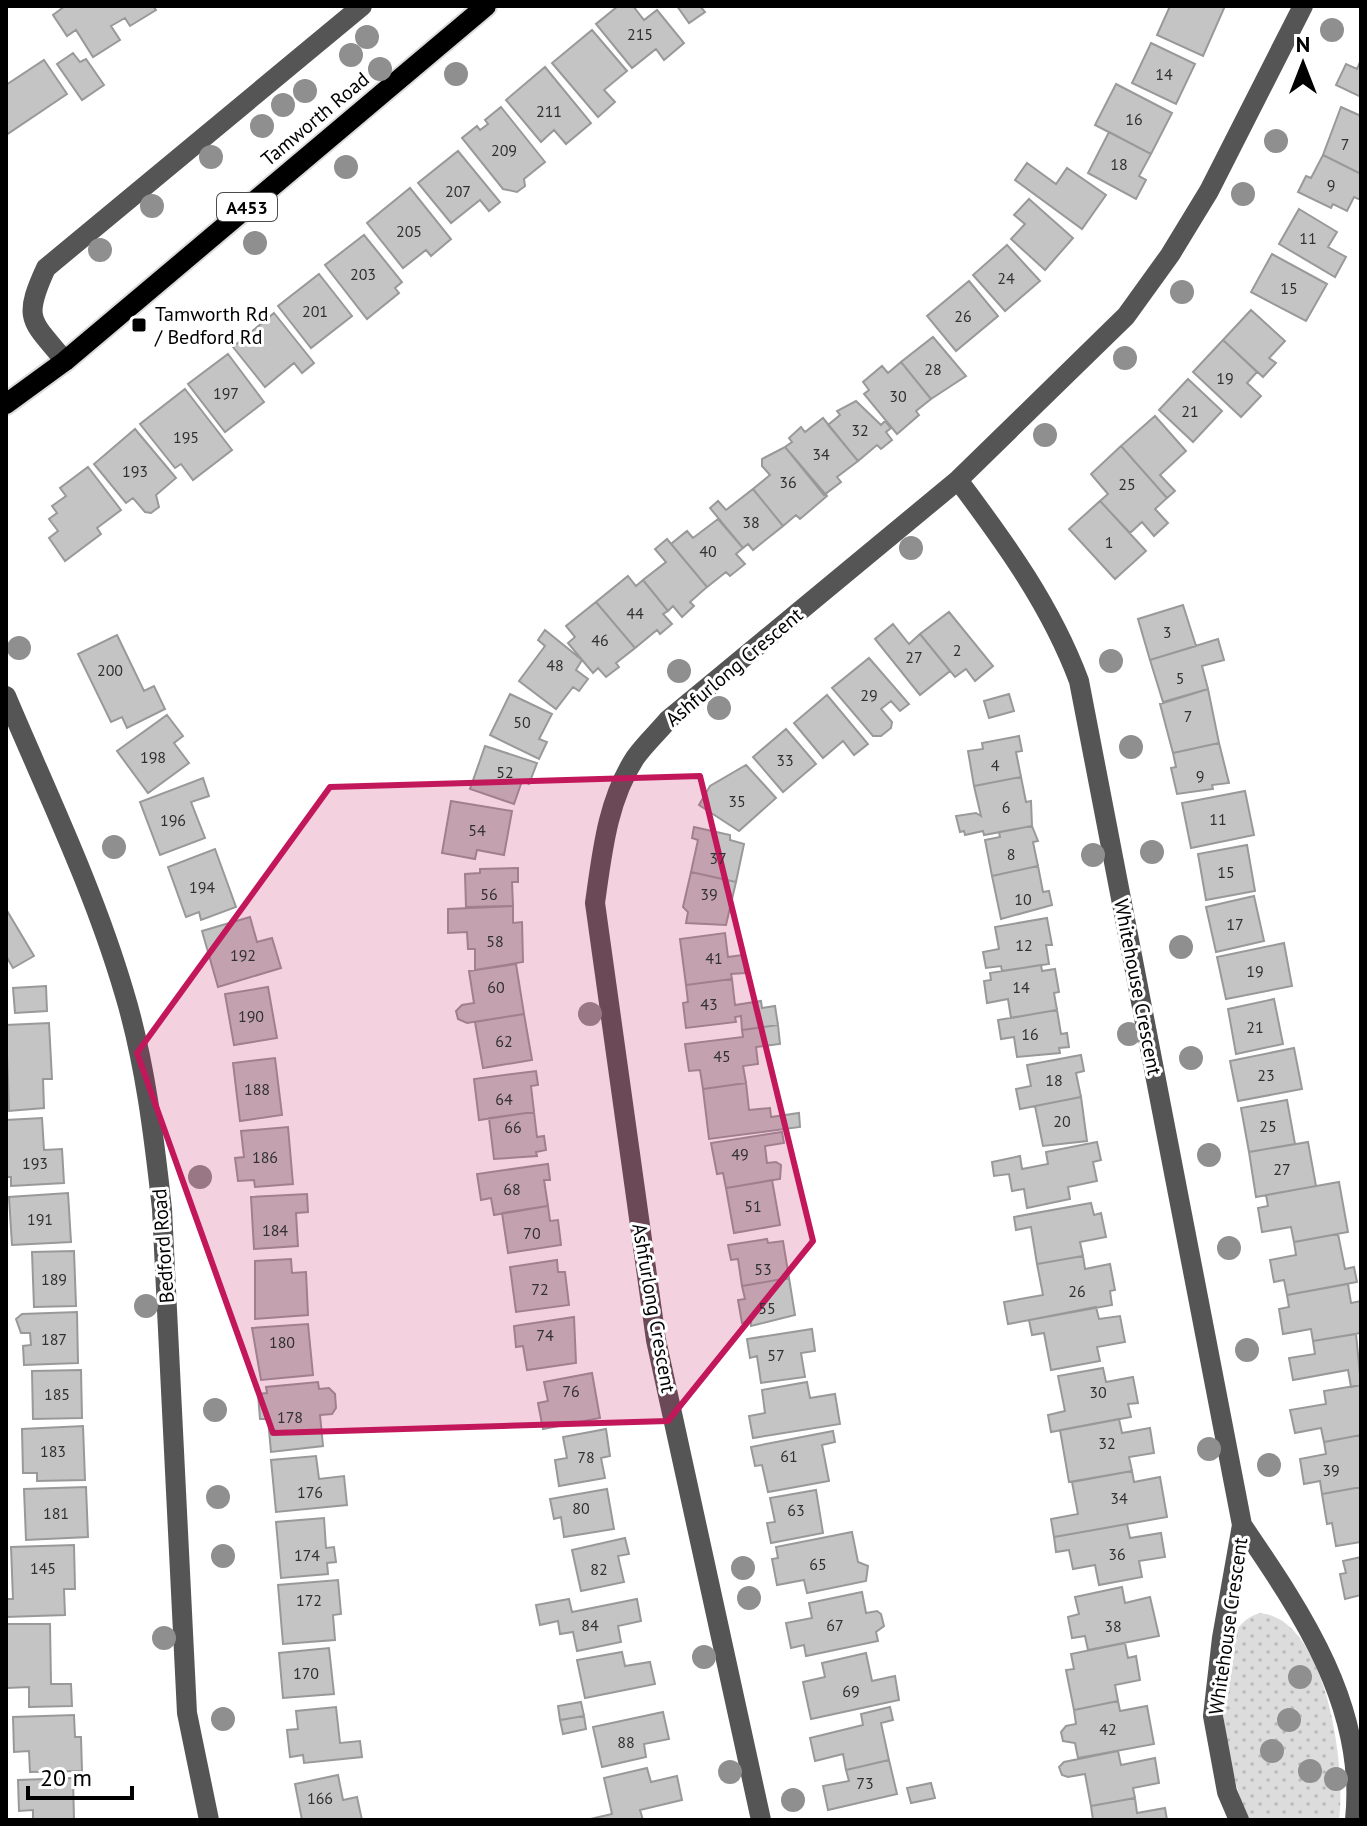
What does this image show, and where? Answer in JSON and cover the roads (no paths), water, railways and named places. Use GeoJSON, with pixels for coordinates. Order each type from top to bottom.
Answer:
{"type":"FeatureCollection","features":[{"type":"Feature","properties":{"kind":"main road","name":"Tamworth Road"},"geometry":{"type":"LineString","coordinates":[[6,404],[65,361],[486,6]]}},
{"type":"Feature","properties":{"kind":"street"},"geometry":{"type":"LineString","coordinates":[[65,361],[32,321],[32,299],[46,268],[362,6]]}},
{"type":"Feature","properties":{"kind":"street","name":"Ashfurlong Crescent"},"geometry":{"type":"LineString","coordinates":[[761,1820],[656,1340],[595,903],[604,835],[620,788],[635,758],[668,720],[958,480],[1126,316],[1170,255],[1209,191],[1303,6]]}},
{"type":"Feature","properties":{"kind":"street","name":"Whitehouse Crescent"},"geometry":{"type":"LineString","coordinates":[[958,480],[1042,601],[1063,639],[1079,681],[1242,1525],[1222,1638],[1213,1716],[1227,1792],[1239,1820]]}},
{"type":"Feature","properties":{"kind":"street","name":"Bedford Road"},"geometry":{"type":"LineString","coordinates":[[6,696],[100,917],[125,995],[153,1126],[162,1209],[187,1713],[209,1820]]}},
{"type":"Feature","properties":{"kind":"street","name":"Whitehouse Crescent"},"geometry":{"type":"LineString","coordinates":[[1242,1525],[1306,1620],[1346,1705],[1359,1790],[1355,1820]]}},
{"type":"Feature","properties":{"kind":"place","name":"Tamworth Rd / Bedford Rd"},"geometry":{"type":"Point","coordinates":[139,325]}}]}
